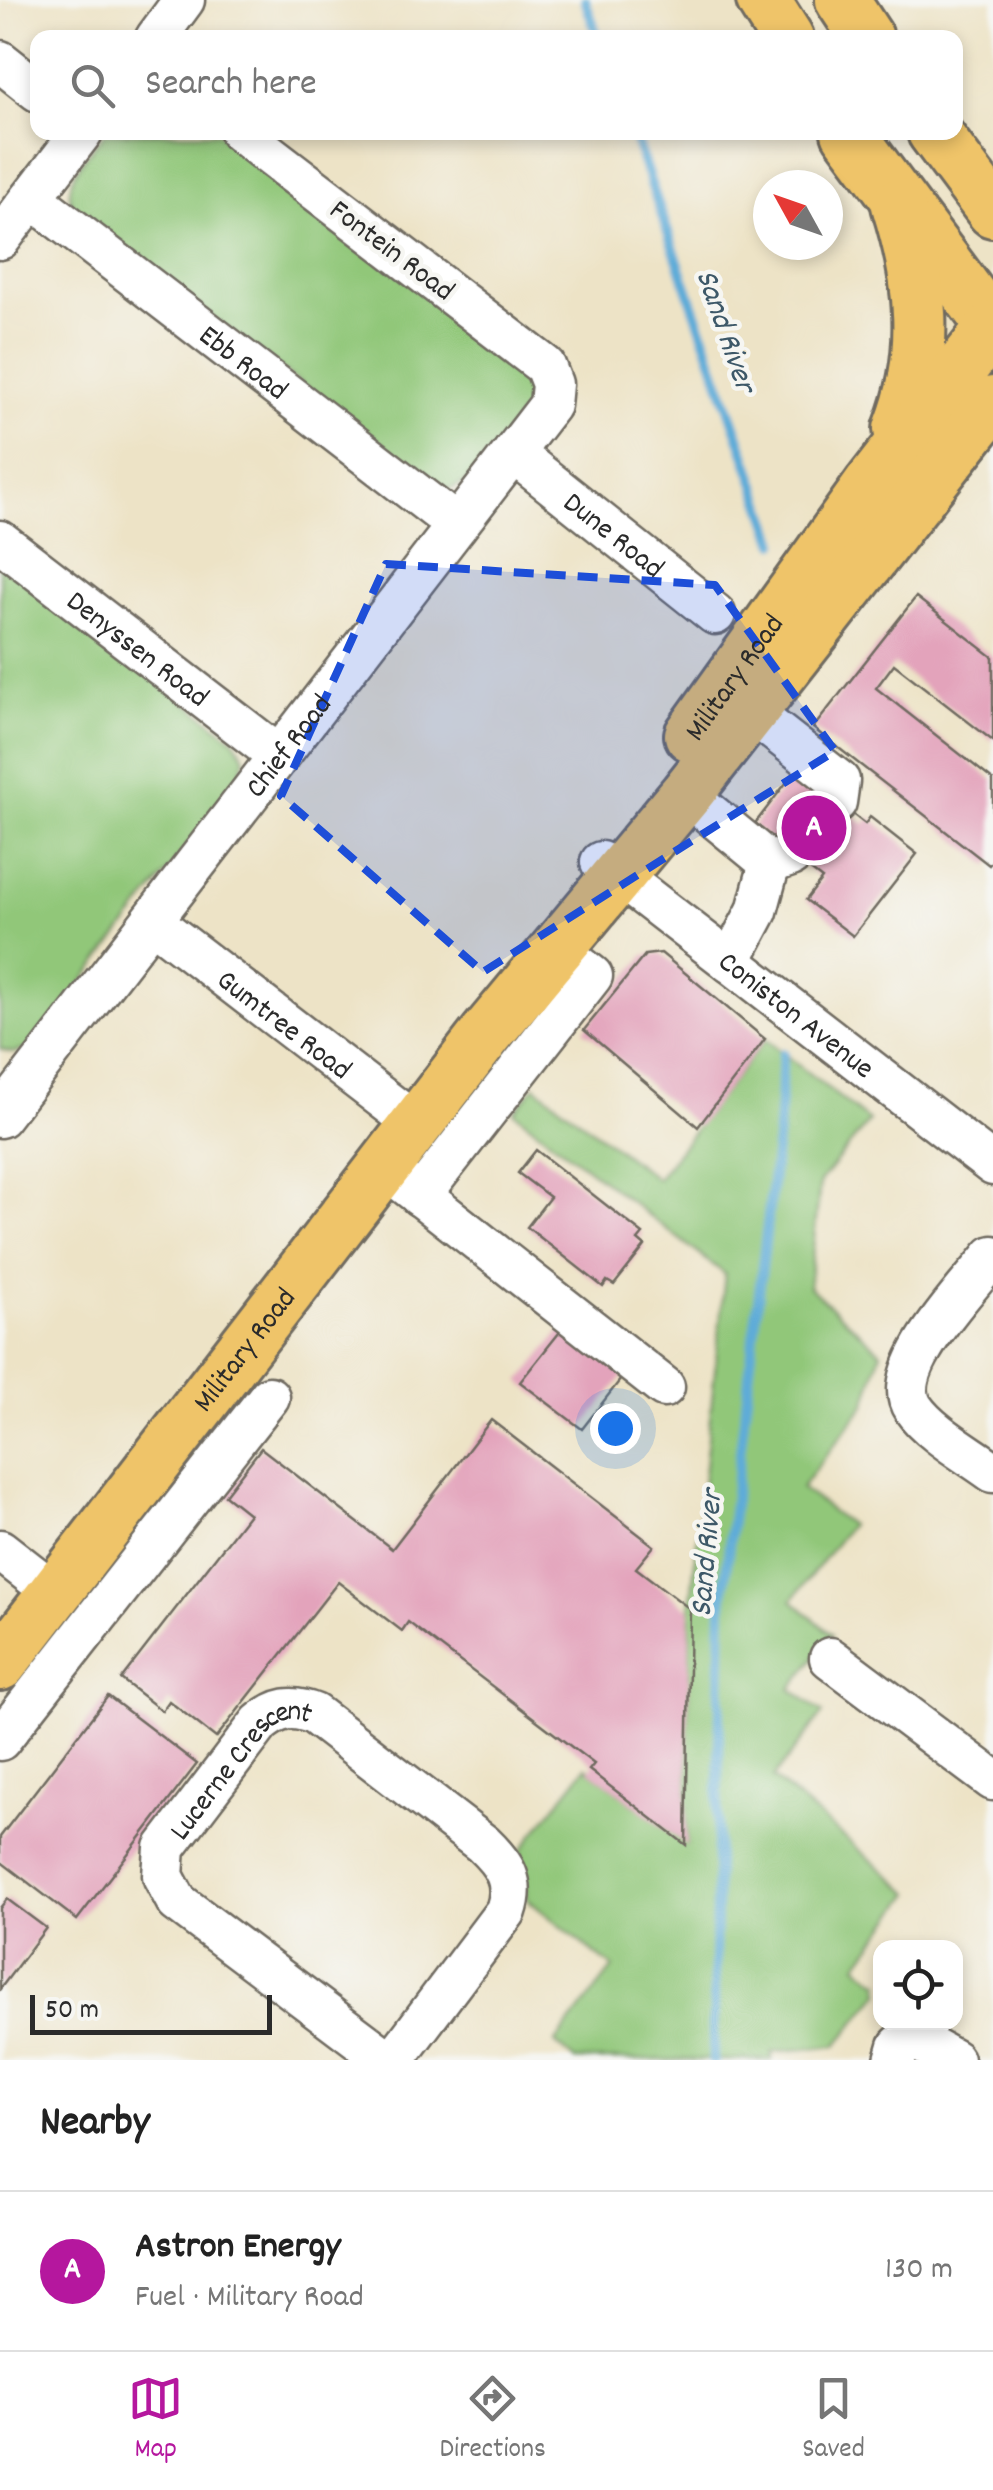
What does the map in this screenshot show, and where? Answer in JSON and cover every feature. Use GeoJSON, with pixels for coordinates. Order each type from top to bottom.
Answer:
{"type":"FeatureCollection","features":[{"type":"Feature","properties":{"kind":"main road"},"geometry":{"type":"LineString","coordinates":[[763,0],[782,30]]}},
{"type":"Feature","properties":{"kind":"main road"},"geometry":{"type":"LineString","coordinates":[[842,0],[862,30]]}},
{"type":"Feature","properties":{"kind":"main road"},"geometry":{"type":"LineString","coordinates":[[853,140],[898,205],[993,327]]}},
{"type":"Feature","properties":{"kind":"main road"},"geometry":{"type":"LineString","coordinates":[[943,140],[993,211]]}},
{"type":"Feature","properties":{"kind":"main road"},"geometry":{"type":"LineString","coordinates":[[947,140],[993,175]]}},
{"type":"Feature","properties":{"kind":"main road"},"geometry":{"type":"LineString","coordinates":[[898,205],[920,297],[920,349],[893,494],[993,462]]}},
{"type":"Feature","properties":{"kind":"main road","name":"Military Road"},"geometry":{"type":"LineString","coordinates":[[487,1033],[559,950],[610,869],[686,794],[752,712],[893,494],[993,327]]}},
{"type":"Feature","properties":{"kind":"main road","name":"Military Road"},"geometry":{"type":"LineString","coordinates":[[37,1636],[185,1464],[262,1391],[402,1181],[416,1124],[893,494],[993,403]]}},
{"type":"Feature","properties":{"kind":"street"},"geometry":{"type":"LineString","coordinates":[[162,30],[184,0]]}},
{"type":"Feature","properties":{"kind":"street"},"geometry":{"type":"LineString","coordinates":[[0,62],[30,85]]}},
{"type":"Feature","properties":{"kind":"street"},"geometry":{"type":"LineString","coordinates":[[0,239],[76,140]]}},
{"type":"Feature","properties":{"kind":"street","name":"Fontein Road"},"geometry":{"type":"LineString","coordinates":[[250,140],[545,366]]}},
{"type":"Feature","properties":{"kind":"street","name":"Ebb Road"},"geometry":{"type":"LineString","coordinates":[[32,198],[457,525]]}},
{"type":"Feature","properties":{"kind":"street","name":"Chief Road"},"geometry":{"type":"LineString","coordinates":[[8,1091],[152,921],[550,404],[552,384],[545,366]]}},
{"type":"Feature","properties":{"kind":"street","name":"Dune Road"},"geometry":{"type":"LineString","coordinates":[[513,453],[715,614]]}},
{"type":"Feature","properties":{"kind":"street","name":"Denyssen Road"},"geometry":{"type":"LineString","coordinates":[[0,541],[278,756]]}},
{"type":"Feature","properties":{"kind":"street"},"geometry":{"type":"LineString","coordinates":[[752,712],[839,780],[836,802]]}},
{"type":"Feature","properties":{"kind":"street"},"geometry":{"type":"LineString","coordinates":[[686,794],[781,859],[730,962]]}},
{"type":"Feature","properties":{"kind":"street","name":"Coniston Avenue"},"geometry":{"type":"LineString","coordinates":[[610,869],[730,962],[841,1028],[981,1143]]}},
{"type":"Feature","properties":{"kind":"street","name":"Gumtree Road"},"geometry":{"type":"LineString","coordinates":[[152,921],[416,1124]]}},
{"type":"Feature","properties":{"kind":"street"},"geometry":{"type":"LineString","coordinates":[[559,950],[592,976],[402,1181],[664,1386]]}},
{"type":"Feature","properties":{"kind":"street"},"geometry":{"type":"LineString","coordinates":[[993,1256],[914,1360],[906,1392],[913,1408],[925,1420],[993,1472]]}},
{"type":"Feature","properties":{"kind":"street"},"geometry":{"type":"LineString","coordinates":[[0,1550],[37,1636],[0,1740]]}},
{"type":"Feature","properties":{"kind":"street"},"geometry":{"type":"LineString","coordinates":[[830,1658],[993,1780]]}},
{"type":"Feature","properties":{"kind":"street","name":"Lucerne Crescent"},"geometry":{"type":"LineString","coordinates":[[298,1708],[314,1714],[483,1844],[501,1861],[512,1894],[506,1911],[390,2060],[177,1902],[163,1876],[164,1848],[260,1723],[276,1710],[298,1708]]}},
{"type":"Feature","properties":{"kind":"street"},"geometry":{"type":"LineString","coordinates":[[895,2060],[899,2046],[910,2036],[953,2060]]}},
{"type":"Feature","properties":{"kind":"highlighted area"},"geometry":{"type":"Polygon","coordinates":[[[386,564],[715,585],[835,751],[483,972],[281,796],[386,564]]]}},
{"type":"Feature","properties":{"kind":"green space"},"geometry":{"type":"Polygon","coordinates":[[[99,140],[227,140],[520,364],[530,383],[529,404],[468,482],[445,491],[76,216],[71,204],[71,182],[99,140]]]}},
{"type":"Feature","properties":{"kind":"green space"},"geometry":{"type":"Polygon","coordinates":[[[0,558],[235,740],[245,757],[240,778],[32,1048],[13,1053],[0,1049],[0,558]]]}},
{"type":"Feature","properties":{"kind":"green space"},"geometry":{"type":"Polygon","coordinates":[[[765,1039],[869,1121],[820,1182],[809,1287],[881,1352],[865,1405],[801,1488],[850,1525],[792,1600],[832,1635],[791,1689],[823,1713],[773,1778],[911,1893],[857,1965],[873,1977],[873,2001],[836,2046],[772,2052],[772,2060],[575,2060],[555,2043],[613,1968],[527,1899],[520,1851],[586,1767],[686,1844],[690,1609],[725,1274],[514,1112],[535,1086],[657,1179],[765,1039]]]}},
{"type":"Feature","properties":{"kind":"building"},"geometry":{"type":"Polygon","coordinates":[[[916,597],[993,657],[993,741],[894,664],[876,688],[993,780],[993,860],[989,865],[813,728],[916,597]]]}},
{"type":"Feature","properties":{"kind":"building"},"geometry":{"type":"Polygon","coordinates":[[[796,770],[865,824],[870,817],[917,854],[853,936],[806,900],[822,879],[753,826],[796,770]]]}},
{"type":"Feature","properties":{"kind":"building"},"geometry":{"type":"Polygon","coordinates":[[[661,953],[765,1039],[698,1127],[584,1030],[645,955],[661,953]]]}},
{"type":"Feature","properties":{"kind":"building"},"geometry":{"type":"Polygon","coordinates":[[[536,1150],[643,1234],[638,1240],[645,1246],[614,1285],[607,1281],[603,1287],[527,1227],[550,1197],[518,1173],[536,1150]]]}},
{"type":"Feature","properties":{"kind":"building"},"geometry":{"type":"Polygon","coordinates":[[[563,1328],[624,1375],[582,1429],[520,1382],[563,1328]]]}},
{"type":"Feature","properties":{"kind":"building"},"geometry":{"type":"Polygon","coordinates":[[[491,1420],[654,1546],[636,1568],[690,1609],[686,1845],[589,1770],[594,1764],[408,1622],[402,1631],[338,1582],[216,1738],[169,1701],[162,1711],[121,1679],[249,1514],[225,1495],[261,1448],[392,1549],[491,1420]]]}},
{"type":"Feature","properties":{"kind":"building"},"geometry":{"type":"Polygon","coordinates":[[[108,1696],[197,1764],[77,1920],[0,1861],[0,1837],[108,1696]]]}},
{"type":"Feature","properties":{"kind":"building"},"geometry":{"type":"Polygon","coordinates":[[[7,1899],[46,1928],[0,1989],[0,1908],[7,1899]]]}},
{"type":"Feature","properties":{"kind":"waterway","name":"Sand River"},"geometry":{"type":"LineString","coordinates":[[585,0],[595,30]]}},
{"type":"Feature","properties":{"kind":"waterway","name":"Sand River"},"geometry":{"type":"LineString","coordinates":[[636,140],[776,543]]}},
{"type":"Feature","properties":{"kind":"waterway","name":"Sand River"},"geometry":{"type":"LineString","coordinates":[[713,2060],[722,1605],[778,1132],[783,1053]]}},
{"type":"Feature","properties":{"kind":"tunnel"},"geometry":{"type":"LineString","coordinates":[[791,856],[836,802]]}},
{"type":"Feature","properties":{"kind":"place","name":"Astron Energy"},"geometry":{"type":"Point","coordinates":[814,828]}}]}
